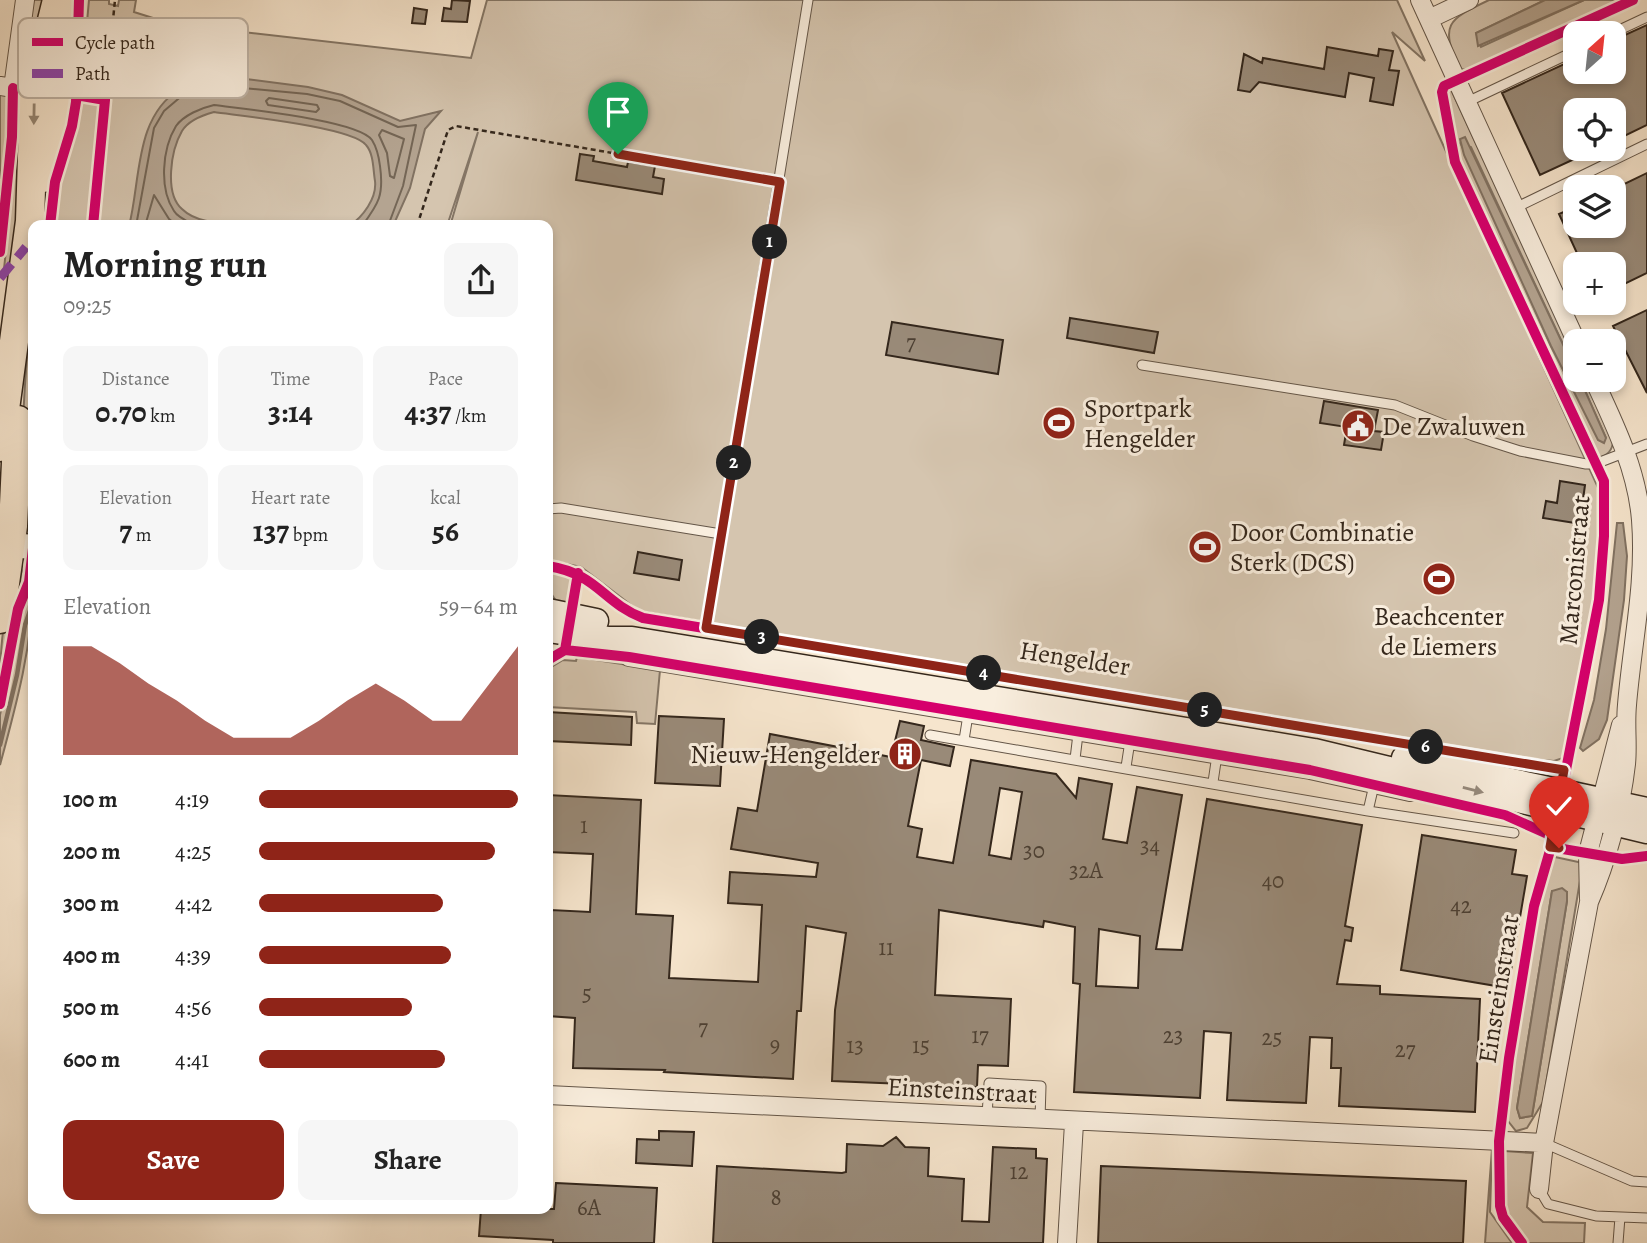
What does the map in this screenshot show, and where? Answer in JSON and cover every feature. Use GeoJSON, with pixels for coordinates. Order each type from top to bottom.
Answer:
{"type":"FeatureCollection","features":[{"type":"Feature","properties":{"kind":"main road"},"geometry":{"type":"LineString","coordinates":[[53,18],[57,0]]}},
{"type":"Feature","properties":{"kind":"main road"},"geometry":{"type":"LineString","coordinates":[[64,0],[64,18]]}},
{"type":"Feature","properties":{"kind":"main road"},"geometry":{"type":"LineString","coordinates":[[30,220],[34,98]]}},
{"type":"Feature","properties":{"kind":"main road"},"geometry":{"type":"LineString","coordinates":[[38,220],[42,184],[56,134],[62,98]]}},
{"type":"Feature","properties":{"kind":"main road"},"geometry":{"type":"LineString","coordinates":[[0,447],[28,235]]}},
{"type":"Feature","properties":{"kind":"main road"},"geometry":{"type":"LineString","coordinates":[[0,619],[15,535],[20,382],[28,305]]}},
{"type":"Feature","properties":{"kind":"main road","name":"Hengelder"},"geometry":{"type":"LineString","coordinates":[[553,611],[632,631],[1440,764],[1606,812],[1647,831]]}},
{"type":"Feature","properties":{"kind":"main road","name":"Hengelder"},"geometry":{"type":"LineString","coordinates":[[553,631],[609,639],[632,639],[1302,749],[1434,780],[1606,812],[1647,810]]}},
{"type":"Feature","properties":{"kind":"street"},"geometry":{"type":"LineString","coordinates":[[21,18],[25,0]]}},
{"type":"Feature","properties":{"kind":"street"},"geometry":{"type":"LineString","coordinates":[[1420,0],[1570,329]]}},
{"type":"Feature","properties":{"kind":"street"},"geometry":{"type":"LineString","coordinates":[[1429,19],[1469,0]]}},
{"type":"Feature","properties":{"kind":"street"},"geometry":{"type":"LineString","coordinates":[[7,87],[18,34]]}},
{"type":"Feature","properties":{"kind":"street"},"geometry":{"type":"LineString","coordinates":[[1539,1189],[1544,1143],[1589,902],[1588,853],[1606,812],[1643,603],[1641,520],[1627,454],[1599,392]]}},
{"type":"Feature","properties":{"kind":"street","name":"Hengelder"},"geometry":{"type":"LineString","coordinates":[[609,639],[629,657],[1078,734],[1217,755],[1410,792],[1434,780]]}},
{"type":"Feature","properties":{"kind":"street","name":"Einsteinstraat"},"geometry":{"type":"LineString","coordinates":[[553,1096],[1074,1123],[1544,1143]]}},
{"type":"Feature","properties":{"kind":"street"},"geometry":{"type":"LineString","coordinates":[[1067,1243],[1074,1123]]}},
{"type":"Feature","properties":{"kind":"lane"},"geometry":{"type":"LineString","coordinates":[[706,628],[808,0]]}},
{"type":"Feature","properties":{"kind":"lane"},"geometry":{"type":"LineString","coordinates":[[1626,27],[1647,17]]}},
{"type":"Feature","properties":{"kind":"lane"},"geometry":{"type":"LineString","coordinates":[[1467,102],[1563,57]]}},
{"type":"Feature","properties":{"kind":"lane"},"geometry":{"type":"LineString","coordinates":[[1515,208],[1647,144]]}},
{"type":"Feature","properties":{"kind":"lane"},"geometry":{"type":"LineString","coordinates":[[1142,365],[1395,405],[1473,436],[1520,451],[1586,464],[1627,454],[1647,444]]}},
{"type":"Feature","properties":{"kind":"lane"},"geometry":{"type":"LineString","coordinates":[[553,509],[721,534]]}},
{"type":"Feature","properties":{"kind":"lane"},"geometry":{"type":"LineString","coordinates":[[964,740],[968,715]]}},
{"type":"Feature","properties":{"kind":"lane"},"geometry":{"type":"LineString","coordinates":[[1075,759],[1078,734]]}},
{"type":"Feature","properties":{"kind":"lane"},"geometry":{"type":"LineString","coordinates":[[930,735],[1368,811],[1514,833]]}},
{"type":"Feature","properties":{"kind":"lane"},"geometry":{"type":"LineString","coordinates":[[1126,767],[1130,741]]}},
{"type":"Feature","properties":{"kind":"lane"},"geometry":{"type":"LineString","coordinates":[[1213,782],[1217,755]]}},
{"type":"Feature","properties":{"kind":"lane"},"geometry":{"type":"LineString","coordinates":[[1368,811],[1374,785]]}},
{"type":"Feature","properties":{"kind":"lane"},"geometry":{"type":"LineString","coordinates":[[987,1118],[989,1083],[1028,1085],[1041,1086],[1040,1121]]}},
{"type":"Feature","properties":{"kind":"lane"},"geometry":{"type":"LineString","coordinates":[[1544,1143],[1632,1181],[1647,1182]]}},
{"type":"Feature","properties":{"kind":"lane"},"geometry":{"type":"LineString","coordinates":[[1539,1189],[1548,1204],[1596,1216],[1647,1218]]}},
{"type":"Feature","properties":{"kind":"lane"},"geometry":{"type":"LineString","coordinates":[[1618,1243],[1620,1217]]}},
{"type":"Feature","properties":{"kind":"path"},"geometry":{"type":"LineString","coordinates":[[113,18],[115,0]]}},
{"type":"Feature","properties":{"kind":"path"},"geometry":{"type":"LineString","coordinates":[[102,102],[103,98]]}},
{"type":"Feature","properties":{"kind":"path"},"geometry":{"type":"LineString","coordinates":[[419,220],[448,130],[456,126],[780,182]]}},
{"type":"Feature","properties":{"kind":"shaded area"},"geometry":{"type":"Polygon","coordinates":[[[31,0],[45,0],[42,18],[28,18],[31,0]]]}},
{"type":"Feature","properties":{"kind":"shaded area","name":"Sportpark Hengelder"},"geometry":{"type":"Polygon","coordinates":[[[89,0],[109,0],[109,4],[118,6],[119,0],[136,0],[134,12],[153,18],[87,18],[89,0]]]}},
{"type":"Feature","properties":{"kind":"shaded area","name":"Sportpark Hengelder"},"geometry":{"type":"Polygon","coordinates":[[[487,0],[1397,0],[1425,61],[1392,32],[1600,492],[1601,527],[1593,609],[1566,757],[1554,761],[1522,758],[639,611],[581,567],[553,561],[553,220],[452,220],[478,132],[449,220],[54,220],[63,161],[76,126],[80,100],[248,98],[248,33],[471,58],[487,0]]]}},
{"type":"Feature","properties":{"kind":"shaded area"},"geometry":{"type":"Polygon","coordinates":[[[1489,0],[1545,0],[1476,33],[1481,47],[1584,0],[1621,0],[1575,21],[1563,21],[1563,27],[1469,70],[1459,69],[1449,33],[1451,25],[1464,13],[1489,0]]]}},
{"type":"Feature","properties":{"kind":"shaded area"},"geometry":{"type":"Polygon","coordinates":[[[1450,87],[1563,330],[1563,344],[1471,147],[1461,144],[1563,369],[1563,386],[1463,171],[1449,115],[1450,87]]]}},
{"type":"Feature","properties":{"kind":"shaded area"},"geometry":{"type":"Polygon","coordinates":[[[0,93],[10,95],[0,206],[0,93]]]}},
{"type":"Feature","properties":{"kind":"shaded area"},"geometry":{"type":"Polygon","coordinates":[[[19,98],[23,98],[20,250],[4,269],[20,116],[19,98]]]}},
{"type":"Feature","properties":{"kind":"shaded area"},"geometry":{"type":"Polygon","coordinates":[[[28,352],[28,490],[20,489],[28,352]]]}},
{"type":"Feature","properties":{"kind":"shaded area"},"geometry":{"type":"Polygon","coordinates":[[[1566,392],[1575,392],[1587,415],[1606,438],[1585,392],[1591,392],[1613,440],[1611,450],[1597,459],[1566,392]]]}},
{"type":"Feature","properties":{"kind":"shaded area"},"geometry":{"type":"Polygon","coordinates":[[[26,566],[26,580],[14,613],[0,689],[2,641],[7,609],[26,566]]]}},
{"type":"Feature","properties":{"kind":"shaded area"},"geometry":{"type":"Polygon","coordinates":[[[553,572],[572,578],[569,612],[553,596],[553,572]]]}},
{"type":"Feature","properties":{"kind":"shaded area"},"geometry":{"type":"Polygon","coordinates":[[[28,592],[27,652],[0,765],[0,715],[23,602],[28,592]]]}},
{"type":"Feature","properties":{"kind":"shaded area"},"geometry":{"type":"Polygon","coordinates":[[[577,657],[660,670],[655,724],[637,723],[636,712],[553,707],[553,666],[563,660],[576,661],[577,657]]]}},
{"type":"Feature","properties":{"kind":"shaded area"},"geometry":{"type":"Polygon","coordinates":[[[1555,857],[1583,863],[1543,1102],[1527,1128],[1516,1131],[1508,1121],[1512,1067],[1530,942],[1547,875],[1555,857]],[[1552,891],[1517,1108],[1520,1118],[1532,1116],[1567,892],[1552,891]]]}},
{"type":"Feature","properties":{"kind":"shaded area"},"geometry":{"type":"Polygon","coordinates":[[[1492,1149],[1490,1212],[1512,1243],[1485,1243],[1492,1149]]]}},
{"type":"Feature","properties":{"kind":"shaded area"},"geometry":{"type":"Polygon","coordinates":[[[1504,1151],[1533,1153],[1527,1207],[1543,1222],[1585,1223],[1584,1243],[1528,1243],[1503,1205],[1504,1151]]]}},
{"type":"Feature","properties":{"kind":"water"},"geometry":{"type":"Polygon","coordinates":[[[1545,0],[1584,0],[1478,46],[1476,33],[1545,0]]]}},
{"type":"Feature","properties":{"kind":"water"},"geometry":{"type":"Polygon","coordinates":[[[248,79],[308,87],[342,95],[400,121],[441,111],[425,129],[410,188],[396,220],[356,220],[368,206],[375,187],[370,153],[366,145],[357,139],[319,128],[214,112],[192,121],[182,131],[171,171],[176,202],[189,214],[205,220],[130,220],[147,133],[154,116],[169,98],[248,98],[248,79]]]}},
{"type":"Feature","properties":{"kind":"water"},"geometry":{"type":"Polygon","coordinates":[[[1465,137],[1563,345],[1563,370],[1464,155],[1460,139],[1465,137]]]}},
{"type":"Feature","properties":{"kind":"water"},"geometry":{"type":"Polygon","coordinates":[[[1574,392],[1586,392],[1606,438],[1604,443],[1598,440],[1574,392]]]}},
{"type":"Feature","properties":{"kind":"water"},"geometry":{"type":"Polygon","coordinates":[[[1617,523],[1623,523],[1627,556],[1624,600],[1607,720],[1599,739],[1583,751],[1580,748],[1594,700],[1606,629],[1617,523]]]}},
{"type":"Feature","properties":{"kind":"water"},"geometry":{"type":"Polygon","coordinates":[[[1562,888],[1567,892],[1567,901],[1532,1116],[1520,1118],[1517,1108],[1552,891],[1562,888]]]}},
{"type":"Feature","properties":{"kind":"building"},"geometry":{"type":"Polygon","coordinates":[[[452,0],[470,1],[467,22],[442,21],[444,8],[451,9],[452,0]]]}},
{"type":"Feature","properties":{"kind":"building"},"geometry":{"type":"Polygon","coordinates":[[[414,8],[427,10],[425,24],[412,23],[414,8]]]}},
{"type":"Feature","properties":{"kind":"building"},"geometry":{"type":"Polygon","coordinates":[[[1647,25],[1647,125],[1626,135],[1626,98],[1563,98],[1563,161],[1570,161],[1540,175],[1502,93],[1563,65],[1563,84],[1626,84],[1626,35],[1647,25]]]}},
{"type":"Feature","properties":{"kind":"building"},"geometry":{"type":"Polygon","coordinates":[[[1327,47],[1378,56],[1379,49],[1393,51],[1389,70],[1399,71],[1393,105],[1370,101],[1374,78],[1349,73],[1345,97],[1259,82],[1250,92],[1238,90],[1244,54],[1262,63],[1263,58],[1324,69],[1327,47]]]}},
{"type":"Feature","properties":{"kind":"building"},"geometry":{"type":"Polygon","coordinates":[[[580,154],[594,156],[593,161],[627,167],[628,162],[655,166],[653,177],[664,179],[662,194],[576,180],[580,154]]]}},
{"type":"Feature","properties":{"kind":"building"},"geometry":{"type":"Polygon","coordinates":[[[1647,173],[1647,273],[1626,283],[1626,252],[1576,252],[1570,238],[1626,238],[1626,183],[1647,173]]]}},
{"type":"Feature","properties":{"kind":"building"},"geometry":{"type":"Polygon","coordinates":[[[1647,310],[1647,393],[1626,352],[1626,329],[1615,329],[1613,326],[1647,310]]]}},
{"type":"Feature","properties":{"kind":"building"},"geometry":{"type":"Polygon","coordinates":[[[1070,318],[1158,332],[1154,353],[1067,338],[1070,318]]]}},
{"type":"Feature","properties":{"kind":"building"},"geometry":{"type":"Polygon","coordinates":[[[892,322],[1003,340],[998,374],[886,355],[892,322]]]}},
{"type":"Feature","properties":{"kind":"building"},"geometry":{"type":"Polygon","coordinates":[[[1324,401],[1378,410],[1374,431],[1384,432],[1381,450],[1344,445],[1347,427],[1320,423],[1324,401]]]}},
{"type":"Feature","properties":{"kind":"building"},"geometry":{"type":"Polygon","coordinates":[[[1560,481],[1585,485],[1582,507],[1590,508],[1588,525],[1543,518],[1546,501],[1557,503],[1560,481]]]}},
{"type":"Feature","properties":{"kind":"building"},"geometry":{"type":"Polygon","coordinates":[[[638,552],[682,560],[679,580],[634,573],[638,552]]]}},
{"type":"Feature","properties":{"kind":"building"},"geometry":{"type":"Polygon","coordinates":[[[553,712],[632,717],[631,745],[553,741],[553,712]]]}},
{"type":"Feature","properties":{"kind":"building"},"geometry":{"type":"Polygon","coordinates":[[[659,716],[724,719],[720,786],[655,783],[659,716]]]}},
{"type":"Feature","properties":{"kind":"building"},"geometry":{"type":"Polygon","coordinates":[[[900,721],[924,726],[921,740],[954,747],[950,766],[921,760],[908,826],[922,829],[917,857],[953,863],[971,760],[1056,774],[1076,798],[1079,778],[1112,784],[1103,839],[1127,843],[1137,787],[1182,795],[1156,949],[1182,950],[1207,799],[1362,825],[1345,926],[1353,928],[1351,941],[1345,940],[1337,984],[1380,986],[1380,994],[1480,999],[1475,1112],[1339,1106],[1341,1068],[1331,1068],[1332,1038],[1310,1037],[1306,1103],[1227,1100],[1231,1033],[1204,1031],[1200,1098],[1074,1092],[1080,984],[1073,983],[1075,927],[1044,921],[1043,927],[939,910],[935,995],[1011,999],[1008,1066],[978,1065],[977,1087],[832,1081],[835,1010],[846,933],[806,926],[801,1011],[797,1011],[793,1079],[664,1072],[665,1070],[573,1068],[575,1018],[553,1016],[553,910],[590,912],[593,854],[553,852],[553,795],[641,800],[636,914],[673,916],[669,978],[758,982],[762,905],[728,903],[730,872],[816,877],[818,863],[731,849],[738,808],[757,811],[770,734],[891,757],[900,721]],[[1000,788],[989,855],[1011,859],[1022,792],[1000,788]],[[1099,929],[1096,986],[1138,988],[1140,936],[1099,929]]]}},
{"type":"Feature","properties":{"kind":"building"},"geometry":{"type":"Polygon","coordinates":[[[1422,835],[1516,850],[1512,874],[1527,876],[1508,988],[1401,970],[1422,835]]]}},
{"type":"Feature","properties":{"kind":"building"},"geometry":{"type":"Polygon","coordinates":[[[659,1131],[694,1132],[692,1166],[636,1163],[637,1139],[659,1140],[659,1131]]]}},
{"type":"Feature","properties":{"kind":"building"},"geometry":{"type":"Polygon","coordinates":[[[896,1137],[905,1147],[929,1148],[928,1176],[964,1179],[962,1221],[989,1222],[993,1147],[1036,1149],[1036,1158],[1047,1159],[1043,1243],[713,1243],[717,1166],[842,1173],[846,1172],[847,1144],[883,1146],[896,1137]]]}},
{"type":"Feature","properties":{"kind":"building"},"geometry":{"type":"Polygon","coordinates":[[[1101,1166],[1466,1181],[1463,1243],[1098,1243],[1101,1166]]]}},
{"type":"Feature","properties":{"kind":"building"},"geometry":{"type":"Polygon","coordinates":[[[556,1183],[657,1188],[654,1243],[553,1243],[553,1240],[479,1236],[481,1214],[553,1214],[556,1183]]]}},
{"type":"Feature","properties":{"kind":"waterway"},"geometry":{"type":"LineString","coordinates":[[0,745],[28,616]]}},
{"type":"Feature","properties":{"kind":"marked path"},"geometry":{"type":"LineString","coordinates":[[0,278],[26,247]]}},
{"type":"Feature","properties":{"kind":"cycle path"},"geometry":{"type":"LineString","coordinates":[[78,18],[79,0]]}},
{"type":"Feature","properties":{"kind":"cycle path","name":"Marconistraat"},"geometry":{"type":"LineString","coordinates":[[1522,1243],[1503,1217],[1500,1206],[1499,1141],[1509,1058],[1534,906],[1551,847],[1599,600],[1604,536],[1604,481],[1455,162],[1442,92],[1444,86],[1633,0]]}},
{"type":"Feature","properties":{"kind":"cycle path"},"geometry":{"type":"LineString","coordinates":[[0,252],[12,137],[13,88]]}},
{"type":"Feature","properties":{"kind":"cycle path"},"geometry":{"type":"LineString","coordinates":[[51,220],[55,182],[72,126],[76,98]]}},
{"type":"Feature","properties":{"kind":"cycle path"},"geometry":{"type":"LineString","coordinates":[[93,98],[105,100],[94,220]]}},
{"type":"Feature","properties":{"kind":"cycle path"},"geometry":{"type":"LineString","coordinates":[[553,567],[578,575],[629,612],[643,618],[1564,770]]}},
{"type":"Feature","properties":{"kind":"cycle path"},"geometry":{"type":"LineString","coordinates":[[553,657],[565,650],[578,573]]}},
{"type":"Feature","properties":{"kind":"cycle path"},"geometry":{"type":"LineString","coordinates":[[0,704],[18,609],[28,584]]}},
{"type":"Feature","properties":{"kind":"cycle path"},"geometry":{"type":"LineString","coordinates":[[565,650],[629,657],[1310,770],[1505,815],[1552,836]]}},
{"type":"Feature","properties":{"kind":"cycle path"},"geometry":{"type":"LineString","coordinates":[[1551,847],[1622,859],[1647,856]]}},
{"type":"Feature","properties":{"kind":"place","name":"Sportpark Hengelder"},"geometry":{"type":"Point","coordinates":[1059,423]}},
{"type":"Feature","properties":{"kind":"place","name":"De Zwaluwen"},"geometry":{"type":"Point","coordinates":[1358,426]}},
{"type":"Feature","properties":{"kind":"place","name":"Door Combinatie Sterk (DCS)"},"geometry":{"type":"Point","coordinates":[1205,547]}},
{"type":"Feature","properties":{"kind":"place","name":"Beachcenter de Liemers"},"geometry":{"type":"Point","coordinates":[1439,579]}},
{"type":"Feature","properties":{"kind":"place","name":"Nieuw-Hengelder"},"geometry":{"type":"Point","coordinates":[905,754]}},
{"type":"Feature","properties":{"kind":"route"},"geometry":{"type":"LineString","coordinates":[[618,154],[780,182],[706,628],[1564,770],[1550,847],[1559,848]]}}]}
